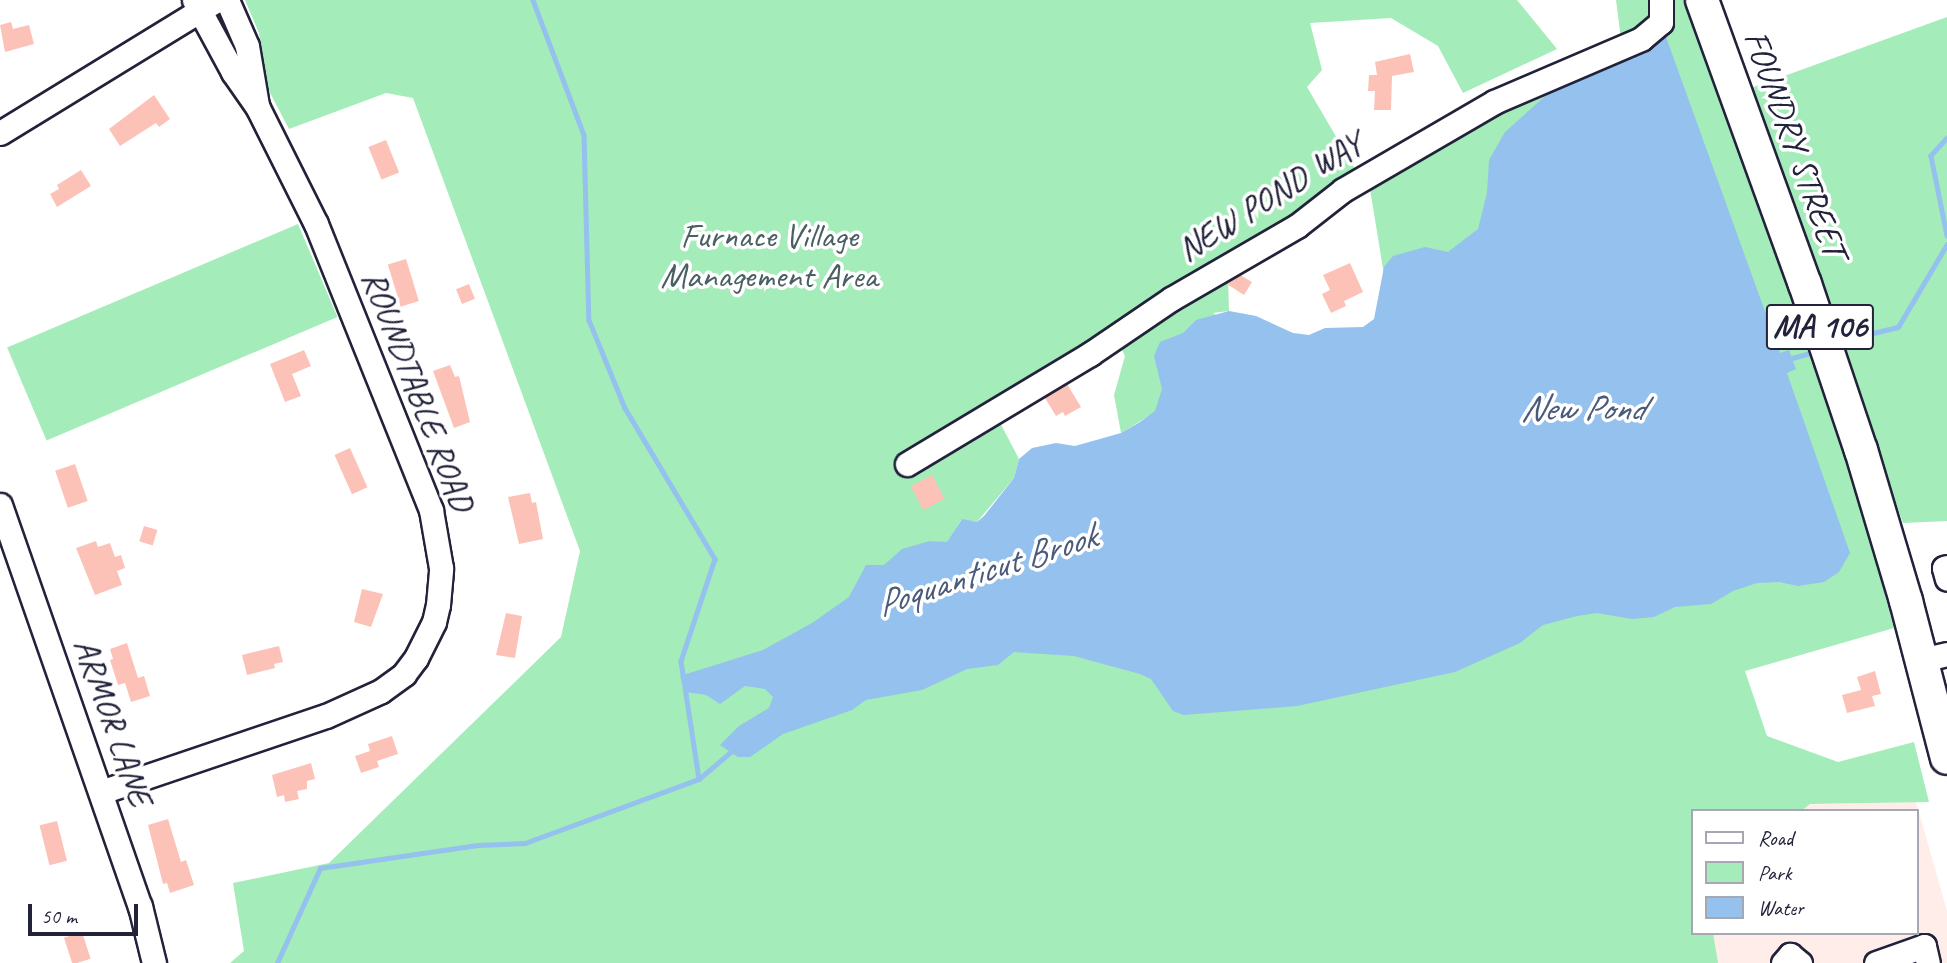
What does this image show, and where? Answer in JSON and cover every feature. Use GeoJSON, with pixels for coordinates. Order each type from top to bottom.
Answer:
{"type":"FeatureCollection","features":[{"type":"Feature","properties":{"kind":"highway","name":"FOUNDRY STREET"},"geometry":{"type":"LineString","coordinates":[[1702,0],[1796,259],[1936,670],[1947,758]]}},
{"type":"Feature","properties":{"kind":"street","name":"ROUNDTABLE ROAD"},"geometry":{"type":"LineString","coordinates":[[227,0],[247,46],[258,108]]}},
{"type":"Feature","properties":{"kind":"street","name":"NEW POND WAY"},"geometry":{"type":"LineString","coordinates":[[907,464],[1090,354],[1171,299],[1297,226],[1343,190],[1494,102],[1558,71],[1640,39],[1661,22],[1661,0]]}},
{"type":"Feature","properties":{"kind":"street","name":"ROUNDTABLE ROAD"},"geometry":{"type":"LineString","coordinates":[[101,792],[326,716],[381,691],[404,674],[416,658],[430,632],[439,605],[441,568],[431,510],[316,223],[258,108],[233,72],[203,3]]}},
{"type":"Feature","properties":{"kind":"street"},"geometry":{"type":"LineString","coordinates":[[0,133],[203,3]]}},
{"type":"Feature","properties":{"kind":"street","name":"ARMOR LANE"},"geometry":{"type":"LineString","coordinates":[[0,505],[140,906],[154,963]]}},
{"type":"Feature","properties":{"kind":"street"},"geometry":{"type":"LineString","coordinates":[[1947,567],[1944,568],[1947,579]]}},
{"type":"Feature","properties":{"kind":"street"},"geometry":{"type":"LineString","coordinates":[[1876,963],[1924,946],[1928,963]]}},
{"type":"Feature","properties":{"kind":"street"},"geometry":{"type":"LineString","coordinates":[[1783,963],[1790,955],[1800,963]]}},
{"type":"Feature","properties":{"kind":"shaded area"},"geometry":{"type":"Polygon","coordinates":[[[1916,802],[1918,809],[1692,811],[1665,808],[1916,802]]]}},
{"type":"Feature","properties":{"kind":"shaded area"},"geometry":{"type":"Polygon","coordinates":[[[1919,813],[1947,911],[1947,963],[1718,963],[1709,935],[1919,935],[1919,813]]]}},
{"type":"Feature","properties":{"kind":"green space","name":"Furnace Village Management Area"},"geometry":{"type":"Polygon","coordinates":[[[245,0],[1517,0],[1557,49],[1463,93],[1438,46],[1391,18],[1310,23],[1322,70],[1307,87],[1358,174],[1621,39],[1616,0],[1689,0],[1872,526],[1867,528],[1894,628],[1745,671],[1767,736],[1838,762],[1914,742],[1929,802],[1810,804],[1804,809],[1692,809],[1692,935],[1713,935],[1718,963],[230,963],[244,951],[233,883],[329,863],[561,637],[580,551],[413,98],[386,93],[289,129],[268,89],[259,33],[245,0]],[[1369,183],[1228,277],[1229,311],[1213,313],[1413,452],[1369,183]],[[1118,342],[997,417],[1019,459],[1014,478],[977,522],[961,520],[947,543],[930,541],[902,645],[1152,414],[1121,433],[1114,395],[1125,356],[1118,342]]]}},
{"type":"Feature","properties":{"kind":"green space"},"geometry":{"type":"Polygon","coordinates":[[[1947,17],[1947,521],[1903,523],[1748,89],[1947,17]]]}},
{"type":"Feature","properties":{"kind":"green space"},"geometry":{"type":"Polygon","coordinates":[[[298,224],[337,317],[47,440],[7,347],[298,224]]]}},
{"type":"Feature","properties":{"kind":"water","name":"New Pond"},"geometry":{"type":"Polygon","coordinates":[[[1666,37],[1780,353],[1789,350],[1796,369],[1787,373],[1850,553],[1839,572],[1824,582],[1798,586],[1779,582],[1757,583],[1733,591],[1711,604],[1675,607],[1654,617],[1632,619],[1597,613],[1577,616],[1543,625],[1520,643],[1455,672],[1297,706],[1184,715],[1173,711],[1151,679],[1140,674],[1074,656],[1014,652],[998,665],[967,669],[922,690],[866,700],[852,710],[783,734],[750,757],[738,757],[720,745],[739,726],[769,708],[773,697],[765,689],[745,686],[720,704],[706,695],[686,692],[680,676],[763,650],[812,623],[849,597],[866,565],[884,565],[902,549],[930,541],[947,542],[962,519],[977,522],[984,516],[1014,478],[1019,459],[1032,448],[1056,443],[1075,446],[1121,433],[1140,422],[1155,411],[1162,389],[1154,356],[1160,342],[1183,333],[1196,320],[1229,311],[1256,316],[1293,333],[1309,335],[1325,328],[1363,327],[1374,319],[1384,267],[1393,256],[1425,247],[1448,252],[1478,229],[1487,193],[1489,160],[1505,132],[1544,97],[1574,76],[1666,37]]]}},
{"type":"Feature","properties":{"kind":"building"},"geometry":{"type":"Polygon","coordinates":[[[11,22],[13,29],[29,25],[34,44],[5,52],[0,25],[11,22]]]}},
{"type":"Feature","properties":{"kind":"building"},"geometry":{"type":"Polygon","coordinates":[[[1410,54],[1414,72],[1392,76],[1391,110],[1374,110],[1375,91],[1368,91],[1369,75],[1377,75],[1375,62],[1410,54]]]}},
{"type":"Feature","properties":{"kind":"building"},"geometry":{"type":"Polygon","coordinates":[[[154,95],[170,119],[159,127],[156,123],[120,146],[109,129],[154,95]]]}},
{"type":"Feature","properties":{"kind":"building"},"geometry":{"type":"Polygon","coordinates":[[[386,140],[399,172],[381,180],[368,147],[386,140]]]}},
{"type":"Feature","properties":{"kind":"building"},"geometry":{"type":"Polygon","coordinates":[[[81,170],[91,186],[57,207],[50,194],[59,189],[57,185],[81,170]]]}},
{"type":"Feature","properties":{"kind":"building"},"geometry":{"type":"Polygon","coordinates":[[[406,259],[419,301],[401,307],[388,265],[406,259]]]}},
{"type":"Feature","properties":{"kind":"building"},"geometry":{"type":"Polygon","coordinates":[[[1350,263],[1363,292],[1344,301],[1346,306],[1331,313],[1322,294],[1330,290],[1323,275],[1350,263]]]}},
{"type":"Feature","properties":{"kind":"building"},"geometry":{"type":"Polygon","coordinates":[[[1240,275],[1252,282],[1244,295],[1227,284],[1240,275]]]}},
{"type":"Feature","properties":{"kind":"building"},"geometry":{"type":"Polygon","coordinates":[[[469,284],[475,299],[462,304],[456,289],[469,284]]]}},
{"type":"Feature","properties":{"kind":"building"},"geometry":{"type":"Polygon","coordinates":[[[304,350],[311,366],[292,374],[301,396],[285,402],[270,364],[304,350]]]}},
{"type":"Feature","properties":{"kind":"building"},"geometry":{"type":"Polygon","coordinates":[[[450,365],[455,377],[459,376],[470,422],[454,428],[433,371],[450,365]]]}},
{"type":"Feature","properties":{"kind":"building"},"geometry":{"type":"Polygon","coordinates":[[[1067,384],[1081,407],[1065,416],[1063,412],[1056,416],[1045,398],[1067,384]]]}},
{"type":"Feature","properties":{"kind":"building"},"geometry":{"type":"Polygon","coordinates":[[[350,448],[367,487],[352,494],[334,455],[350,448]]]}},
{"type":"Feature","properties":{"kind":"building"},"geometry":{"type":"Polygon","coordinates":[[[75,464],[88,501],[68,508],[55,471],[75,464]]]}},
{"type":"Feature","properties":{"kind":"building"},"geometry":{"type":"Polygon","coordinates":[[[932,475],[945,499],[923,510],[911,486],[932,475]]]}},
{"type":"Feature","properties":{"kind":"building"},"geometry":{"type":"Polygon","coordinates":[[[530,493],[532,503],[536,502],[543,539],[519,544],[508,497],[530,493]]]}},
{"type":"Feature","properties":{"kind":"building"},"geometry":{"type":"Polygon","coordinates":[[[144,526],[157,530],[153,545],[139,541],[144,526]]]}},
{"type":"Feature","properties":{"kind":"building"},"geometry":{"type":"Polygon","coordinates":[[[96,541],[98,547],[110,543],[115,557],[121,555],[125,568],[117,571],[122,585],[95,595],[76,548],[96,541]]]}},
{"type":"Feature","properties":{"kind":"building"},"geometry":{"type":"Polygon","coordinates":[[[362,589],[383,594],[371,627],[354,622],[362,589]]]}},
{"type":"Feature","properties":{"kind":"building"},"geometry":{"type":"Polygon","coordinates":[[[506,613],[522,616],[515,658],[496,655],[506,613]]]}},
{"type":"Feature","properties":{"kind":"building"},"geometry":{"type":"Polygon","coordinates":[[[127,643],[138,678],[144,676],[150,696],[131,702],[125,683],[118,685],[110,660],[113,659],[110,649],[127,643]]]}},
{"type":"Feature","properties":{"kind":"building"},"geometry":{"type":"Polygon","coordinates":[[[279,646],[283,662],[274,664],[275,668],[247,675],[242,655],[279,646]]]}},
{"type":"Feature","properties":{"kind":"building"},"geometry":{"type":"Polygon","coordinates":[[[1875,671],[1881,694],[1872,696],[1875,706],[1847,713],[1842,695],[1861,690],[1857,677],[1875,671]]]}},
{"type":"Feature","properties":{"kind":"building"},"geometry":{"type":"Polygon","coordinates":[[[392,736],[398,754],[377,761],[379,767],[361,773],[355,756],[370,751],[368,744],[392,736]]]}},
{"type":"Feature","properties":{"kind":"building"},"geometry":{"type":"Polygon","coordinates":[[[311,763],[315,779],[307,781],[307,789],[297,791],[299,799],[285,802],[284,795],[277,797],[272,775],[311,763]]]}},
{"type":"Feature","properties":{"kind":"building"},"geometry":{"type":"Polygon","coordinates":[[[168,819],[181,862],[186,860],[194,885],[170,893],[167,883],[163,884],[148,825],[168,819]]]}},
{"type":"Feature","properties":{"kind":"building"},"geometry":{"type":"Polygon","coordinates":[[[57,821],[67,861],[49,865],[40,825],[57,821]]]}},
{"type":"Feature","properties":{"kind":"building"},"geometry":{"type":"Polygon","coordinates":[[[82,932],[91,959],[72,963],[64,938],[82,932]]]}},
{"type":"Feature","properties":{"kind":"waterway"},"geometry":{"type":"LineString","coordinates":[[533,0],[584,135],[589,320],[625,408],[715,559],[681,661],[699,778]]}},
{"type":"Feature","properties":{"kind":"waterway","name":"Poquanticut Brook"},"geometry":{"type":"LineString","coordinates":[[1947,138],[1931,156],[1947,235]]}},
{"type":"Feature","properties":{"kind":"waterway","name":"Poquanticut Brook"},"geometry":{"type":"LineString","coordinates":[[1848,339],[1898,327],[1947,244]]}},
{"type":"Feature","properties":{"kind":"waterway","name":"Poquanticut Brook"},"geometry":{"type":"LineString","coordinates":[[1789,359],[1810,353]]}},
{"type":"Feature","properties":{"kind":"waterway","name":"Poquanticut Brook"},"geometry":{"type":"LineString","coordinates":[[277,963],[320,868],[477,845],[525,843],[699,779],[733,750]]}}]}
